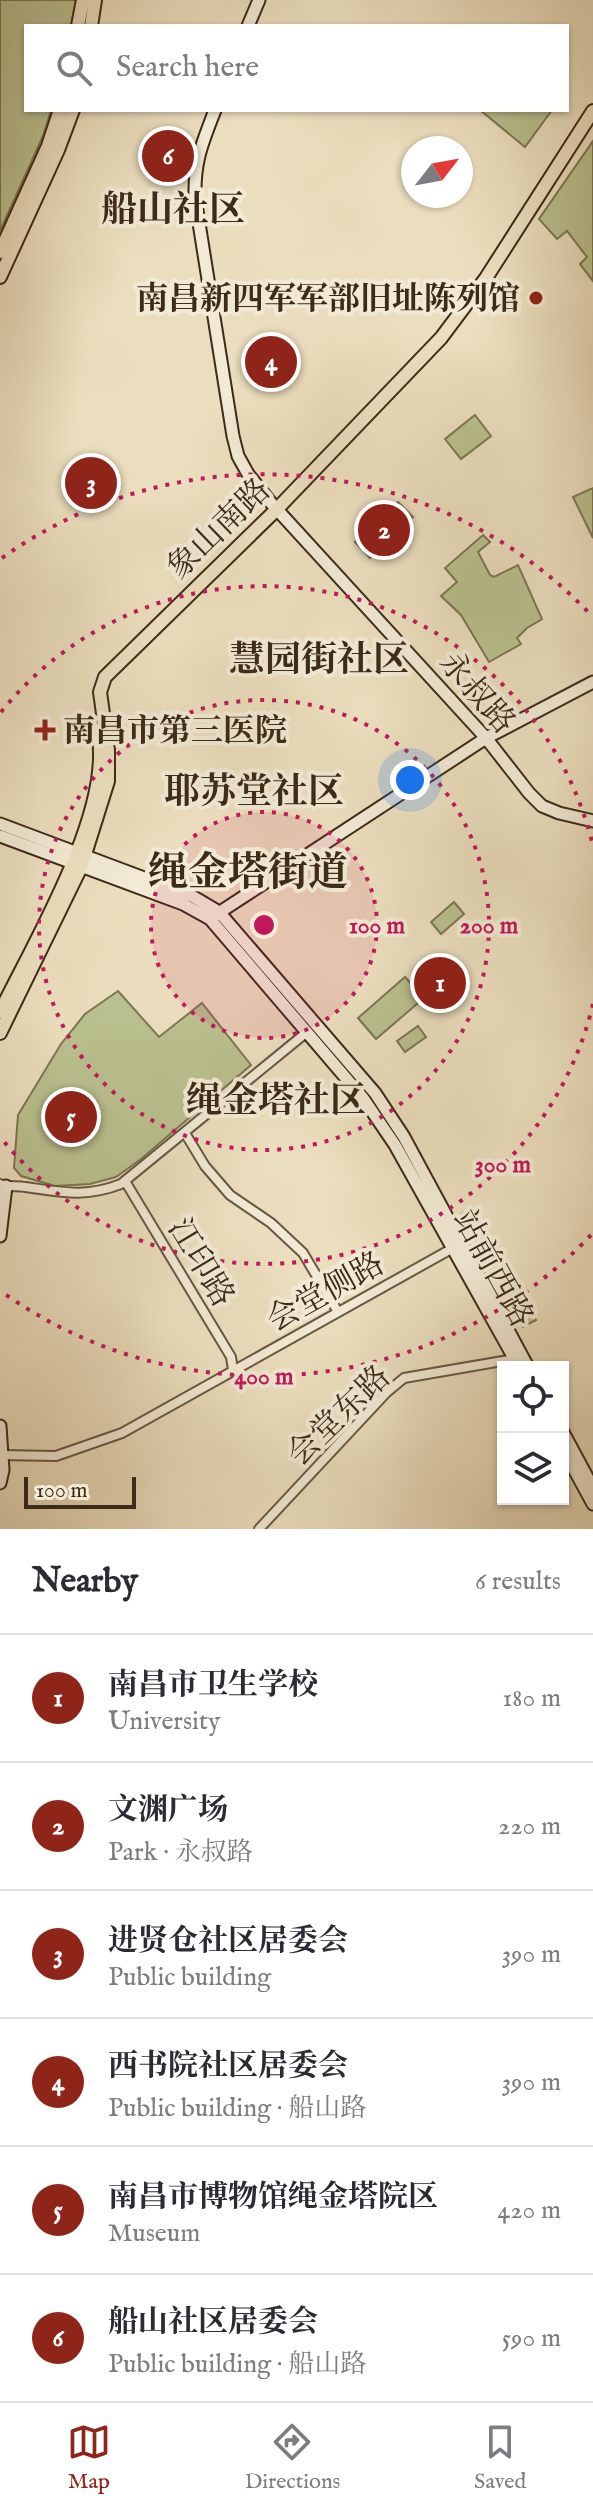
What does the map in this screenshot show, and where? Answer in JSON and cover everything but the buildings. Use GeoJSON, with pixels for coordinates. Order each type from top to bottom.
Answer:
{"type":"FeatureCollection","features":[{"type":"Feature","properties":{"kind":"main road"},"geometry":{"type":"LineString","coordinates":[[78,24],[83,0]]}},
{"type":"Feature","properties":{"kind":"main road"},"geometry":{"type":"LineString","coordinates":[[91,24],[95,0]]}},
{"type":"Feature","properties":{"kind":"main road"},"geometry":{"type":"LineString","coordinates":[[249,24],[259,0]]}},
{"type":"Feature","properties":{"kind":"main road","name":"象山南路"},"geometry":{"type":"LineString","coordinates":[[274,506],[436,333],[480,274],[593,100]]}},
{"type":"Feature","properties":{"kind":"main road","name":"象山南路"},"geometry":{"type":"LineString","coordinates":[[0,1033],[79,861],[108,781],[108,750],[100,692],[105,677],[441,338],[486,278],[593,111]]}},
{"type":"Feature","properties":{"kind":"main road"},"geometry":{"type":"LineString","coordinates":[[0,252],[48,146],[59,112]]}},
{"type":"Feature","properties":{"kind":"main road"},"geometry":{"type":"LineString","coordinates":[[0,277],[72,112]]}},
{"type":"Feature","properties":{"kind":"main road","name":"永叔路"},"geometry":{"type":"LineString","coordinates":[[214,112],[194,172],[197,216],[238,456],[248,474],[274,506],[486,738],[529,793],[542,806],[593,821]]}},
{"type":"Feature","properties":{"kind":"main road"},"geometry":{"type":"LineString","coordinates":[[215,915],[486,738],[593,682]]}},
{"type":"Feature","properties":{"kind":"main road","name":"站前西路"},"geometry":{"type":"LineString","coordinates":[[0,824],[79,861],[215,915],[375,1093],[415,1156],[525,1361]]}},
{"type":"Feature","properties":{"kind":"main road","name":"站前西路"},"geometry":{"type":"LineString","coordinates":[[0,837],[79,861]]}},
{"type":"Feature","properties":{"kind":"main road","name":"象山南路"},"geometry":{"type":"LineString","coordinates":[[0,1012],[79,861]]}},
{"type":"Feature","properties":{"kind":"main road","name":"站前西路"},"geometry":{"type":"LineString","coordinates":[[215,915],[371,1110],[395,1145],[515,1361]]}},
{"type":"Feature","properties":{"kind":"main road"},"geometry":{"type":"LineString","coordinates":[[0,1236],[3,1185]]}},
{"type":"Feature","properties":{"kind":"main road"},"geometry":{"type":"LineString","coordinates":[[0,1426],[3,1470],[0,1483]]}},
{"type":"Feature","properties":{"kind":"main road"},"geometry":{"type":"LineString","coordinates":[[564,1433],[593,1488]]}},
{"type":"Feature","properties":{"kind":"main road"},"geometry":{"type":"LineString","coordinates":[[569,1460],[593,1504]]}},
{"type":"Feature","properties":{"kind":"street"},"geometry":{"type":"LineString","coordinates":[[3,1185],[67,1194],[101,1192],[125,1181],[307,1032]]}},
{"type":"Feature","properties":{"kind":"street"},"geometry":{"type":"LineString","coordinates":[[185,1133],[205,1166],[230,1195],[271,1223],[303,1253],[338,1312]]}},
{"type":"Feature","properties":{"kind":"street","name":"江印路"},"geometry":{"type":"LineString","coordinates":[[125,1181],[231,1357],[233,1370]]}},
{"type":"Feature","properties":{"kind":"street","name":"会堂侧路"},"geometry":{"type":"LineString","coordinates":[[1,1455],[56,1456],[80,1445],[122,1433],[453,1248]]}},
{"type":"Feature","properties":{"kind":"street","name":"会堂东路"},"geometry":{"type":"LineString","coordinates":[[259,1529],[386,1393],[404,1378],[497,1366]]}},
{"type":"Feature","properties":{"kind":"green space"},"geometry":{"type":"Polygon","coordinates":[[[0,0],[76,0],[71,24],[24,24],[24,112],[50,112],[43,136],[0,231],[0,0]]]}},
{"type":"Feature","properties":{"kind":"green space"},"geometry":{"type":"Polygon","coordinates":[[[482,112],[551,112],[525,147],[482,112]]]}},
{"type":"Feature","properties":{"kind":"green space"},"geometry":{"type":"Polygon","coordinates":[[[593,141],[593,281],[580,264],[587,257],[567,231],[557,239],[539,219],[593,141]]]}},
{"type":"Feature","properties":{"kind":"green space"},"geometry":{"type":"Polygon","coordinates":[[[475,415],[491,436],[461,459],[445,439],[475,415]]]}},
{"type":"Feature","properties":{"kind":"green space"},"geometry":{"type":"Polygon","coordinates":[[[593,488],[593,538],[573,497],[593,488]]]}},
{"type":"Feature","properties":{"kind":"green space"},"geometry":{"type":"Polygon","coordinates":[[[398,502],[413,517],[370,558],[355,542],[398,502]]]}},
{"type":"Feature","properties":{"kind":"green space"},"geometry":{"type":"Polygon","coordinates":[[[483,535],[490,542],[478,552],[490,575],[494,577],[518,565],[542,619],[517,638],[521,644],[489,662],[461,615],[441,596],[457,582],[445,568],[483,535]]]}},
{"type":"Feature","properties":{"kind":"green space"},"geometry":{"type":"Polygon","coordinates":[[[454,902],[464,914],[441,934],[431,922],[454,902]]]}},
{"type":"Feature","properties":{"kind":"green space"},"geometry":{"type":"Polygon","coordinates":[[[405,977],[424,998],[376,1039],[358,1018],[405,977]]]}},
{"type":"Feature","properties":{"kind":"green space"},"geometry":{"type":"Polygon","coordinates":[[[118,991],[159,1037],[202,1003],[251,1065],[116,1177],[90,1184],[55,1186],[21,1176],[14,1168],[18,1115],[61,1044],[85,1014],[118,991]]]}},
{"type":"Feature","properties":{"kind":"green space"},"geometry":{"type":"Polygon","coordinates":[[[418,1026],[426,1037],[405,1052],[397,1041],[418,1026]]]}},
{"type":"Feature","properties":{"kind":"green space"},"geometry":{"type":"Polygon","coordinates":[[[473,1207],[536,1320],[523,1327],[461,1214],[473,1207]]]}},
{"type":"Feature","properties":{"kind":"place","name":"船山社区居委会"},"geometry":{"type":"Point","coordinates":[168,156]}},
{"type":"Feature","properties":{"kind":"place","name":"南昌新四军军部旧址陈列馆"},"geometry":{"type":"Point","coordinates":[536,298]}},
{"type":"Feature","properties":{"kind":"place","name":"西书院社区居委会"},"geometry":{"type":"Point","coordinates":[271,362]}},
{"type":"Feature","properties":{"kind":"place","name":"进贤仓社区居委会"},"geometry":{"type":"Point","coordinates":[91,483]}},
{"type":"Feature","properties":{"kind":"place","name":"文渊广场"},"geometry":{"type":"Point","coordinates":[384,530]}},
{"type":"Feature","properties":{"kind":"place","name":"南昌市第三医院"},"geometry":{"type":"Point","coordinates":[45,730]}},
{"type":"Feature","properties":{"kind":"place","name":"南昌市卫生学校"},"geometry":{"type":"Point","coordinates":[440,983]}},
{"type":"Feature","properties":{"kind":"place","name":"南昌市博物馆绳金塔院区"},"geometry":{"type":"Point","coordinates":[71,1117]}},
{"type":"Feature","properties":{"kind":"district","name":"船山社区"},"geometry":{"type":"Point","coordinates":[173,208]}},
{"type":"Feature","properties":{"kind":"district","name":"慧园街社区"},"geometry":{"type":"Point","coordinates":[319,658]}},
{"type":"Feature","properties":{"kind":"district","name":"耶苏堂社区"},"geometry":{"type":"Point","coordinates":[254,790]}},
{"type":"Feature","properties":{"kind":"district","name":"绳金塔街道"},"geometry":{"type":"Point","coordinates":[248,871]}},
{"type":"Feature","properties":{"kind":"district","name":"绳金塔社区"},"geometry":{"type":"Point","coordinates":[276,1099]}}]}
